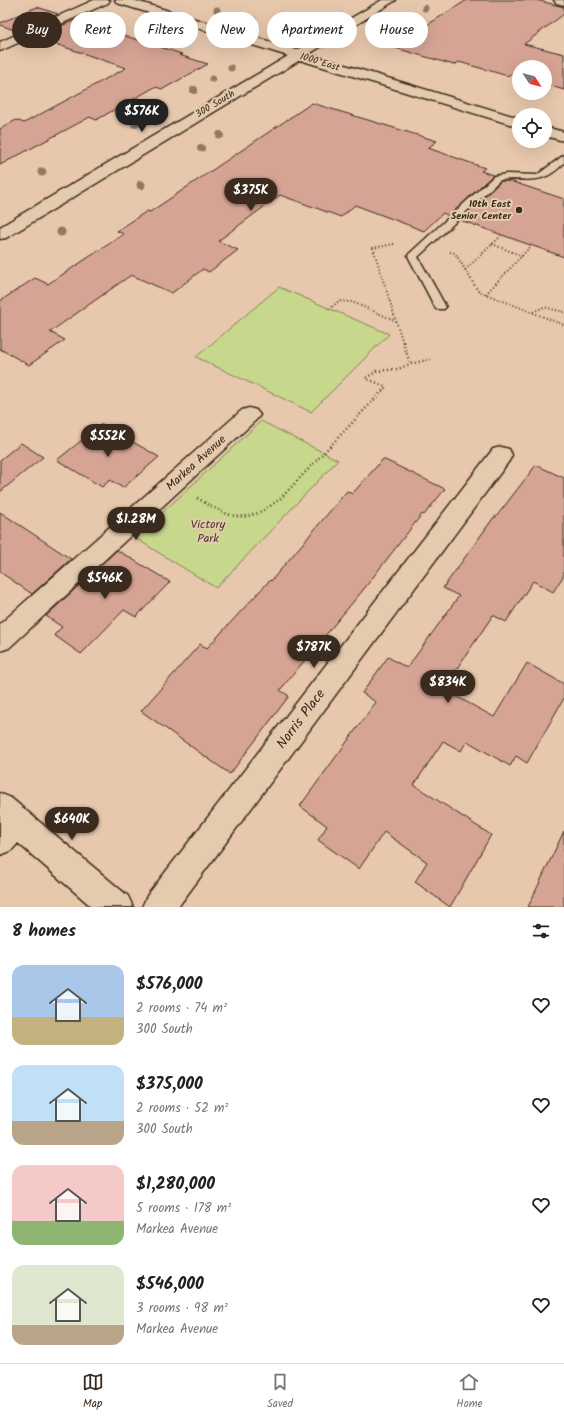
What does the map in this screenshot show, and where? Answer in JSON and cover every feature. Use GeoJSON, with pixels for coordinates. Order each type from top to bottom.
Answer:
{"type":"FeatureCollection","features":[{"type":"Feature","properties":{"kind":"street"},"geometry":{"type":"LineString","coordinates":[[0,47],[104,0]]}},
{"type":"Feature","properties":{"kind":"street","name":"1000 East"},"geometry":{"type":"LineString","coordinates":[[121,0],[512,121]]}},
{"type":"Feature","properties":{"kind":"street","name":"300 South"},"geometry":{"type":"LineString","coordinates":[[0,234],[390,0]]}},
{"type":"Feature","properties":{"kind":"street"},"geometry":{"type":"LineString","coordinates":[[560,0],[564,1]]}},
{"type":"Feature","properties":{"kind":"street"},"geometry":{"type":"LineString","coordinates":[[552,133],[564,137]]}},
{"type":"Feature","properties":{"kind":"street","name":"Markea Avenue"},"geometry":{"type":"LineString","coordinates":[[0,640],[249,415]]}},
{"type":"Feature","properties":{"kind":"street","name":"Norris Place"},"geometry":{"type":"LineString","coordinates":[[158,907],[501,455]]}},
{"type":"Feature","properties":{"kind":"street"},"geometry":{"type":"LineString","coordinates":[[6,824],[117,907]]}},
{"type":"Feature","properties":{"kind":"lane"},"geometry":{"type":"LineString","coordinates":[[440,307],[413,256],[497,178],[506,176],[536,178],[546,174],[564,158]]}},
{"type":"Feature","properties":{"kind":"path"},"geometry":{"type":"LineString","coordinates":[[465,270],[501,236]]}},
{"type":"Feature","properties":{"kind":"path"},"geometry":{"type":"LineString","coordinates":[[492,244],[522,256]]}},
{"type":"Feature","properties":{"kind":"path"},"geometry":{"type":"LineString","coordinates":[[486,294],[531,246]]}},
{"type":"Feature","properties":{"kind":"path"},"geometry":{"type":"LineString","coordinates":[[448,251],[455,254],[478,291],[564,324]]}},
{"type":"Feature","properties":{"kind":"path"},"geometry":{"type":"LineString","coordinates":[[329,309],[339,301],[352,302],[397,322]]}},
{"type":"Feature","properties":{"kind":"path"},"geometry":{"type":"LineString","coordinates":[[533,312],[543,307],[549,307],[564,312]]}},
{"type":"Feature","properties":{"kind":"path"},"geometry":{"type":"LineString","coordinates":[[173,484],[224,513],[243,518],[258,515],[280,499],[386,387],[366,378],[377,371],[398,369],[410,364]]}},
{"type":"Feature","properties":{"kind":"green space"},"geometry":{"type":"Polygon","coordinates":[[[279,287],[389,334],[311,412],[196,357],[279,287]]]}},
{"type":"Feature","properties":{"kind":"green space","name":"Victory Park"},"geometry":{"type":"Polygon","coordinates":[[[261,421],[338,460],[216,588],[135,538],[261,421]]]}},
{"type":"Feature","properties":{"kind":"building"},"geometry":{"type":"Polygon","coordinates":[[[467,0],[536,0],[564,7],[564,14],[524,44],[564,54],[564,90],[552,86],[552,60],[512,60],[512,74],[508,76],[459,62],[454,65],[395,48],[428,48],[428,24],[467,0]]]}},
{"type":"Feature","properties":{"kind":"building"},"geometry":{"type":"Polygon","coordinates":[[[37,7],[52,12],[25,12],[37,7]]]}},
{"type":"Feature","properties":{"kind":"building"},"geometry":{"type":"Polygon","coordinates":[[[12,18],[12,29],[0,25],[0,23],[12,18]]]}},
{"type":"Feature","properties":{"kind":"building"},"geometry":{"type":"Polygon","coordinates":[[[70,22],[70,48],[126,48],[126,36],[134,39],[134,48],[163,48],[182,54],[179,55],[208,64],[163,89],[155,87],[96,120],[90,117],[0,165],[0,129],[16,120],[24,123],[126,68],[62,46],[62,26],[70,22]]]}},
{"type":"Feature","properties":{"kind":"building"},"geometry":{"type":"Polygon","coordinates":[[[312,103],[437,141],[428,148],[485,168],[481,171],[493,175],[449,216],[443,213],[424,231],[355,205],[341,217],[280,195],[218,241],[238,250],[209,272],[203,269],[172,293],[131,275],[50,332],[65,340],[29,365],[0,349],[0,301],[35,278],[48,284],[124,234],[117,231],[147,211],[150,212],[312,103]]]}},
{"type":"Feature","properties":{"kind":"building","name":"10th East Senior Center"},"geometry":{"type":"Polygon","coordinates":[[[501,181],[510,181],[564,199],[564,257],[460,220],[501,181]]]}},
{"type":"Feature","properties":{"kind":"building"},"geometry":{"type":"Polygon","coordinates":[[[102,424],[159,457],[123,488],[110,480],[102,487],[57,460],[102,424]]]}},
{"type":"Feature","properties":{"kind":"building"},"geometry":{"type":"Polygon","coordinates":[[[21,443],[43,457],[0,492],[0,460],[21,443]]]}},
{"type":"Feature","properties":{"kind":"building"},"geometry":{"type":"Polygon","coordinates":[[[383,459],[445,489],[424,515],[422,514],[363,590],[280,690],[289,696],[230,774],[141,711],[200,644],[207,648],[270,580],[271,581],[347,491],[352,494],[383,459]]]}},
{"type":"Feature","properties":{"kind":"building"},"geometry":{"type":"Polygon","coordinates":[[[536,465],[564,478],[564,575],[553,592],[533,581],[506,622],[493,615],[443,689],[494,717],[527,663],[564,684],[564,698],[527,763],[516,756],[510,766],[467,741],[461,751],[443,741],[414,785],[491,835],[450,907],[415,882],[427,862],[384,832],[359,869],[318,840],[327,826],[300,806],[376,702],[362,693],[388,657],[407,668],[459,596],[443,588],[494,517],[496,517],[536,465]]]}},
{"type":"Feature","properties":{"kind":"building"},"geometry":{"type":"Polygon","coordinates":[[[0,512],[71,559],[32,594],[0,572],[0,512]]]}},
{"type":"Feature","properties":{"kind":"building"},"geometry":{"type":"Polygon","coordinates":[[[117,550],[170,582],[136,617],[124,610],[81,654],[54,635],[62,627],[46,616],[117,550]]]}},
{"type":"Feature","properties":{"kind":"building"},"geometry":{"type":"Polygon","coordinates":[[[564,831],[564,907],[528,907],[564,831]]]}},
{"type":"Feature","properties":{"kind":"place","name":"10th East Senior Center"},"geometry":{"type":"Point","coordinates":[519,210]}}]}
